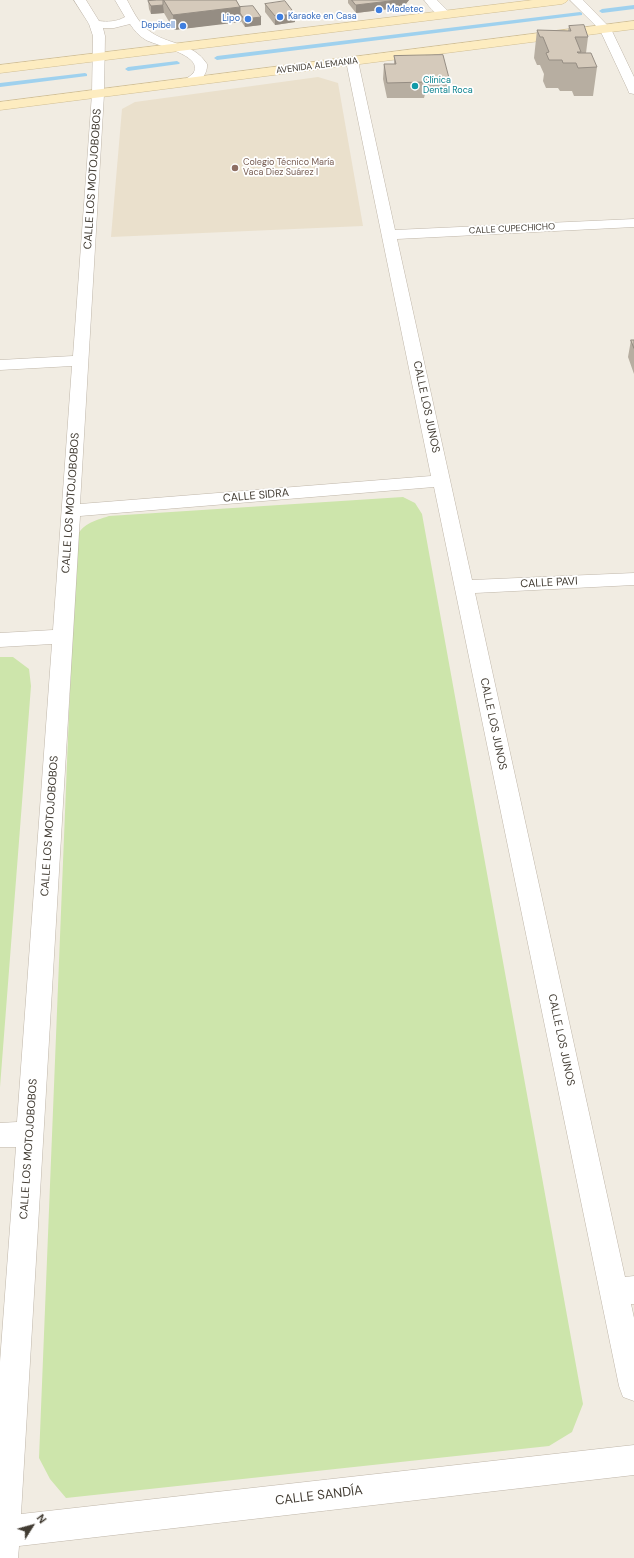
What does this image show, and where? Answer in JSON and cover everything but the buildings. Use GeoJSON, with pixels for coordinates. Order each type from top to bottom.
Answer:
{"type":"FeatureCollection","features":[{"type":"Feature","properties":{"kind":"main road"},"geometry":{"type":"LineString","coordinates":[[0,69],[562,0]]}},
{"type":"Feature","properties":{"kind":"main road","name":"AVENIDA ALEMANIA"},"geometry":{"type":"LineString","coordinates":[[0,106],[634,25]]}},
{"type":"Feature","properties":{"kind":"street"},"geometry":{"type":"LineString","coordinates":[[80,0],[95,24],[112,25],[128,22],[132,18]]}},
{"type":"Feature","properties":{"kind":"street"},"geometry":{"type":"LineString","coordinates":[[121,0],[132,18],[144,33],[155,40],[178,47],[194,55],[201,64],[199,74],[195,79],[188,82]]}},
{"type":"Feature","properties":{"kind":"street"},"geometry":{"type":"LineString","coordinates":[[430,0],[445,14]]}},
{"type":"Feature","properties":{"kind":"street"},"geometry":{"type":"LineString","coordinates":[[576,0],[605,29],[634,90]]}},
{"type":"Feature","properties":{"kind":"street","name":"CALLE LOS MOTOJOBOBOS"},"geometry":{"type":"LineString","coordinates":[[3,1545],[98,94],[99,36],[95,24]]}},
{"type":"Feature","properties":{"kind":"street","name":"CALLE LOS JUNOS"},"geometry":{"type":"LineString","coordinates":[[352,61],[464,587],[624,1291],[634,1386]]}},
{"type":"Feature","properties":{"kind":"street","name":"CALLE CUPECHICHO"},"geometry":{"type":"LineString","coordinates":[[389,235],[634,223]]}},
{"type":"Feature","properties":{"kind":"street"},"geometry":{"type":"LineString","coordinates":[[0,365],[81,361]]}},
{"type":"Feature","properties":{"kind":"street","name":"CALLE SIDRA"},"geometry":{"type":"LineString","coordinates":[[71,511],[441,480]]}},
{"type":"Feature","properties":{"kind":"street","name":"CALLE PAVI"},"geometry":{"type":"LineString","coordinates":[[464,587],[634,579]]}},
{"type":"Feature","properties":{"kind":"street"},"geometry":{"type":"LineString","coordinates":[[0,640],[63,636]]}},
{"type":"Feature","properties":{"kind":"street"},"geometry":{"type":"LineString","coordinates":[[0,1135],[30,1134]]}},
{"type":"Feature","properties":{"kind":"street","name":"CALLE SANDÍA"},"geometry":{"type":"LineString","coordinates":[[3,1545],[634,1460]]}},
{"type":"Feature","properties":{"kind":"shaded area","name":"Colegio Técnico María Vaca Diez Suárez I"},"geometry":{"type":"Polygon","coordinates":[[[318,77],[338,83],[363,226],[111,237],[122,109],[135,102],[318,77]]]}},
{"type":"Feature","properties":{"kind":"green space"},"geometry":{"type":"Polygon","coordinates":[[[403,497],[415,503],[422,514],[583,1404],[572,1432],[549,1446],[66,1498],[50,1479],[39,1458],[76,539],[78,534],[85,526],[109,516],[403,497]]]}},
{"type":"Feature","properties":{"kind":"green space"},"geometry":{"type":"Polygon","coordinates":[[[0,657],[13,657],[29,669],[31,686],[0,1087],[0,657]]]}},
{"type":"Feature","properties":{"kind":"waterway"},"geometry":{"type":"LineString","coordinates":[[602,11],[634,7]]}},
{"type":"Feature","properties":{"kind":"waterway"},"geometry":{"type":"LineString","coordinates":[[217,58],[580,14]]}},
{"type":"Feature","properties":{"kind":"waterway"},"geometry":{"type":"LineString","coordinates":[[128,69],[177,63]]}},
{"type":"Feature","properties":{"kind":"waterway"},"geometry":{"type":"LineString","coordinates":[[0,85],[85,75]]}},
{"type":"Feature","properties":{"kind":"place","name":"Madetec"},"geometry":{"type":"Point","coordinates":[379,10]}},
{"type":"Feature","properties":{"kind":"place","name":"Karaoke en Casa"},"geometry":{"type":"Point","coordinates":[280,17]}},
{"type":"Feature","properties":{"kind":"place","name":"Lipo"},"geometry":{"type":"Point","coordinates":[248,19]}},
{"type":"Feature","properties":{"kind":"place","name":"Depibell"},"geometry":{"type":"Point","coordinates":[183,26]}},
{"type":"Feature","properties":{"kind":"place","name":"Clínica Dental Roca"},"geometry":{"type":"Point","coordinates":[415,86]}},
{"type":"Feature","properties":{"kind":"place","name":"Colegio Técnico María Vaca Diez Suárez I"},"geometry":{"type":"Point","coordinates":[235,168]}}]}
